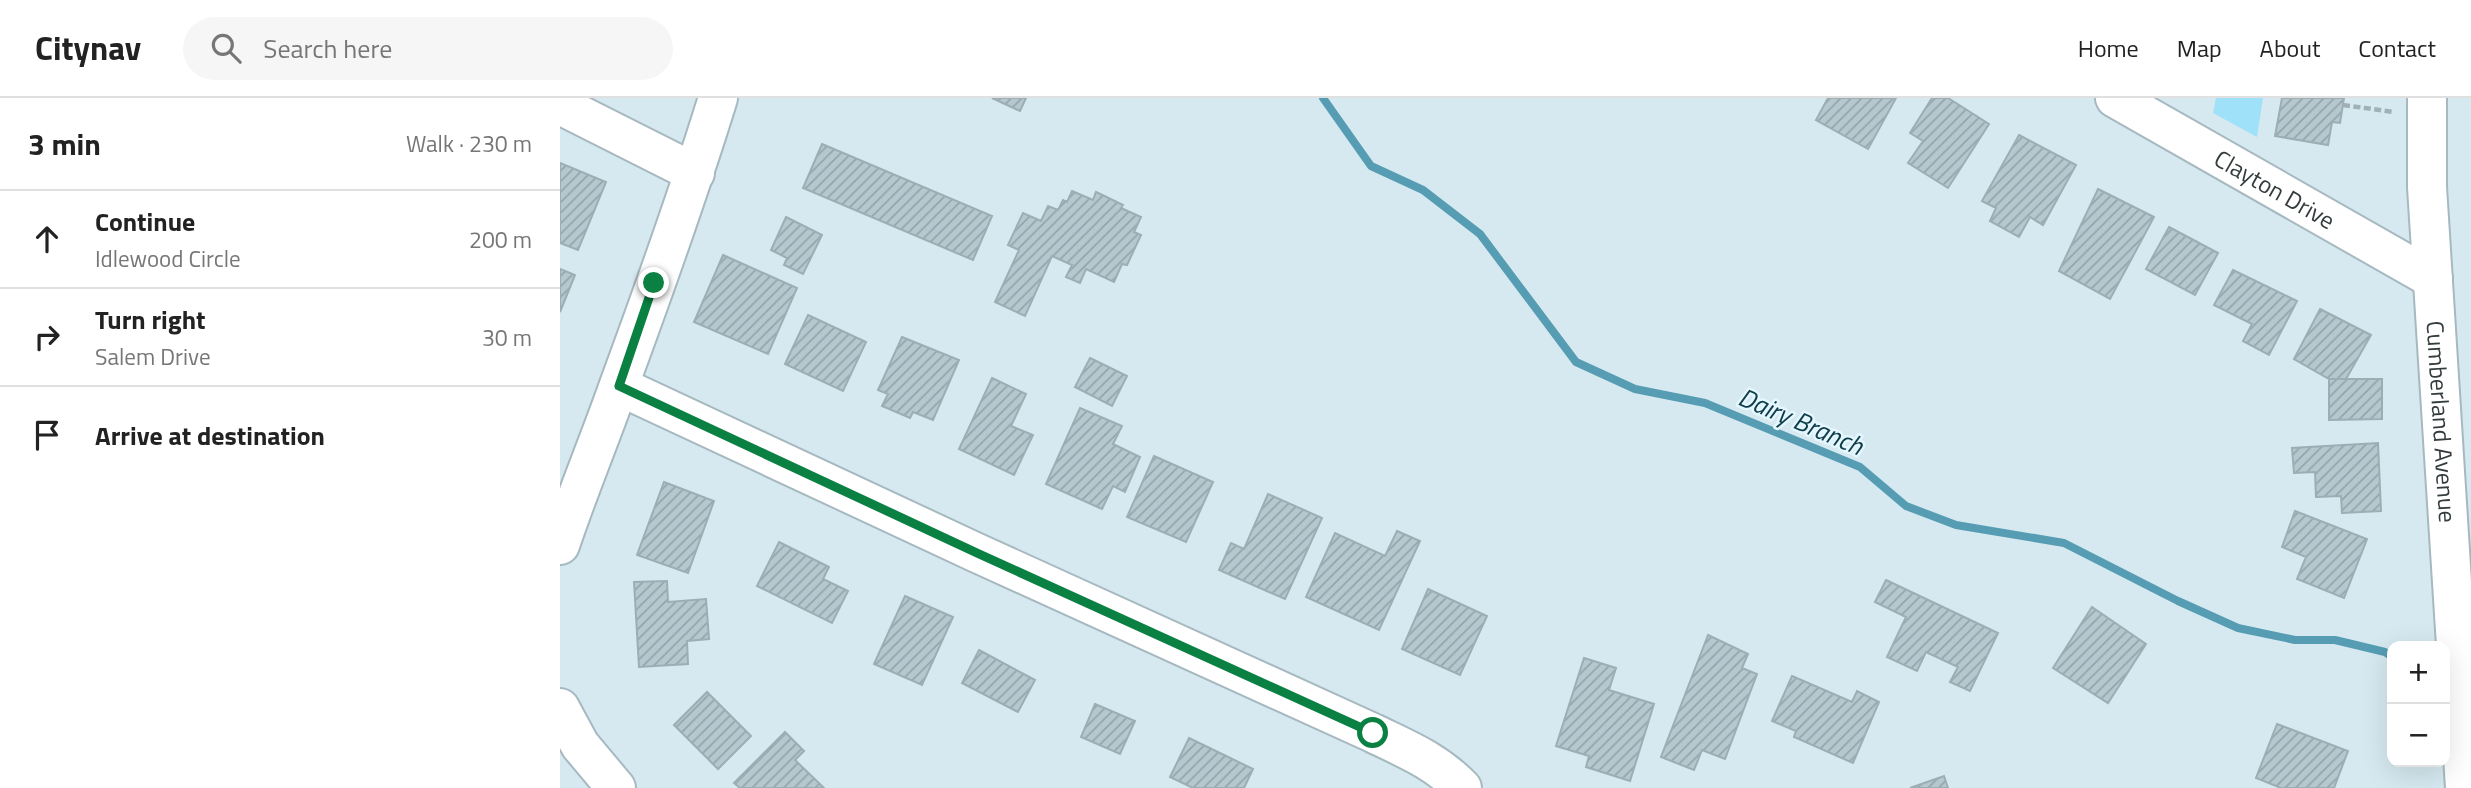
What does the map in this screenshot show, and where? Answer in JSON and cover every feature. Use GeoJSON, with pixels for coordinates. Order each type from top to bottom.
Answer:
{"type":"FeatureCollection","features":[{"type":"Feature","properties":{"kind":"street"},"geometry":{"type":"LineString","coordinates":[[560,545],[695,173],[718,98]]}},
{"type":"Feature","properties":{"kind":"street","name":"Clayton Drive"},"geometry":{"type":"LineString","coordinates":[[2115,98],[2433,279]]}},
{"type":"Feature","properties":{"kind":"street"},"geometry":{"type":"LineString","coordinates":[[560,105],[695,173]]}},
{"type":"Feature","properties":{"kind":"street","name":"Cumberland Avenue"},"geometry":{"type":"LineString","coordinates":[[2411,105],[2427,187],[2465,788]]}},
{"type":"Feature","properties":{"kind":"street"},"geometry":{"type":"LineString","coordinates":[[619,386],[1373,733],[1434,763],[1462,788]]}},
{"type":"Feature","properties":{"kind":"street"},"geometry":{"type":"LineString","coordinates":[[560,708],[580,745],[616,788]]}},
{"type":"Feature","properties":{"kind":"path"},"geometry":{"type":"LineString","coordinates":[[2343,105],[2411,105]]}},
{"type":"Feature","properties":{"kind":"shaded area"},"geometry":{"type":"Polygon","coordinates":[[[2216,98],[2263,98],[2257,137],[2213,113],[2216,98]]]}},
{"type":"Feature","properties":{"kind":"building"},"geometry":{"type":"Polygon","coordinates":[[[992,98],[1026,98],[1020,111],[992,98]]]}},
{"type":"Feature","properties":{"kind":"building"},"geometry":{"type":"Polygon","coordinates":[[[1828,98],[1896,98],[1868,149],[1816,120],[1828,98]]]}},
{"type":"Feature","properties":{"kind":"building"},"geometry":{"type":"Polygon","coordinates":[[[1932,98],[1948,98],[1989,124],[1948,188],[1908,163],[1923,141],[1910,133],[1932,98]]]}},
{"type":"Feature","properties":{"kind":"building"},"geometry":{"type":"Polygon","coordinates":[[[2282,98],[2344,98],[2340,123],[2332,122],[2328,145],[2275,136],[2282,98]]]}},
{"type":"Feature","properties":{"kind":"building"},"geometry":{"type":"Polygon","coordinates":[[[2019,135],[2076,165],[2043,225],[2030,217],[2019,237],[1990,221],[1996,208],[1982,201],[2019,135]]]}},
{"type":"Feature","properties":{"kind":"building"},"geometry":{"type":"Polygon","coordinates":[[[822,144],[992,216],[973,260],[803,188],[822,144]]]}},
{"type":"Feature","properties":{"kind":"building"},"geometry":{"type":"Polygon","coordinates":[[[560,163],[606,182],[578,250],[560,243],[560,163]]]}},
{"type":"Feature","properties":{"kind":"building"},"geometry":{"type":"Polygon","coordinates":[[[2098,189],[2154,217],[2110,299],[2059,271],[2098,189]]]}},
{"type":"Feature","properties":{"kind":"building"},"geometry":{"type":"Polygon","coordinates":[[[1072,191],[1093,200],[1096,192],[1141,217],[1134,232],[1141,235],[1127,265],[1122,264],[1114,282],[1086,269],[1080,283],[1066,277],[1072,265],[1052,256],[1025,316],[995,302],[1019,250],[1008,245],[1023,213],[1041,221],[1048,206],[1058,210],[1063,200],[1067,202],[1072,191]]]}},
{"type":"Feature","properties":{"kind":"building"},"geometry":{"type":"Polygon","coordinates":[[[786,217],[822,235],[803,274],[784,265],[787,258],[771,250],[786,217]]]}},
{"type":"Feature","properties":{"kind":"building"},"geometry":{"type":"Polygon","coordinates":[[[2169,227],[2218,253],[2195,295],[2146,269],[2169,227]]]}},
{"type":"Feature","properties":{"kind":"building"},"geometry":{"type":"Polygon","coordinates":[[[723,255],[797,288],[768,354],[694,322],[723,255]]]}},
{"type":"Feature","properties":{"kind":"building"},"geometry":{"type":"Polygon","coordinates":[[[560,269],[575,275],[560,312],[560,269]]]}},
{"type":"Feature","properties":{"kind":"building"},"geometry":{"type":"Polygon","coordinates":[[[2233,270],[2297,301],[2269,355],[2243,341],[2252,324],[2214,305],[2233,270]]]}},
{"type":"Feature","properties":{"kind":"building"},"geometry":{"type":"Polygon","coordinates":[[[2320,309],[2371,335],[2346,379],[2329,379],[2294,359],[2320,309]]]}},
{"type":"Feature","properties":{"kind":"building"},"geometry":{"type":"Polygon","coordinates":[[[808,315],[866,342],[843,391],[785,364],[808,315]]]}},
{"type":"Feature","properties":{"kind":"building"},"geometry":{"type":"Polygon","coordinates":[[[902,337],[959,360],[933,420],[913,412],[910,418],[882,406],[888,394],[878,390],[902,337]]]}},
{"type":"Feature","properties":{"kind":"building"},"geometry":{"type":"Polygon","coordinates":[[[1090,358],[1127,376],[1112,406],[1075,387],[1090,358]]]}},
{"type":"Feature","properties":{"kind":"building"},"geometry":{"type":"Polygon","coordinates":[[[992,378],[1026,394],[1011,426],[1033,435],[1014,475],[959,449],[992,378]]]}},
{"type":"Feature","properties":{"kind":"building"},"geometry":{"type":"Polygon","coordinates":[[[2329,379],[2382,379],[2382,419],[2329,420],[2329,379]]]}},
{"type":"Feature","properties":{"kind":"building"},"geometry":{"type":"Polygon","coordinates":[[[1080,408],[1122,426],[1113,444],[1140,457],[1125,492],[1113,486],[1102,509],[1046,484],[1080,408]]]}},
{"type":"Feature","properties":{"kind":"building"},"geometry":{"type":"Polygon","coordinates":[[[2378,443],[2381,511],[2342,513],[2341,496],[2316,497],[2315,472],[2294,473],[2292,448],[2378,443]]]}},
{"type":"Feature","properties":{"kind":"building"},"geometry":{"type":"Polygon","coordinates":[[[1154,456],[1213,482],[1186,542],[1127,517],[1154,456]]]}},
{"type":"Feature","properties":{"kind":"building"},"geometry":{"type":"Polygon","coordinates":[[[664,482],[714,501],[688,573],[637,555],[664,482]]]}},
{"type":"Feature","properties":{"kind":"building"},"geometry":{"type":"Polygon","coordinates":[[[1268,494],[1322,518],[1285,599],[1219,570],[1231,543],[1244,549],[1268,494]]]}},
{"type":"Feature","properties":{"kind":"building"},"geometry":{"type":"Polygon","coordinates":[[[2295,511],[2367,539],[2344,598],[2297,579],[2306,557],[2282,547],[2295,511]]]}},
{"type":"Feature","properties":{"kind":"building"},"geometry":{"type":"Polygon","coordinates":[[[1397,531],[1420,541],[1379,630],[1306,597],[1335,533],[1385,556],[1397,531]]]}},
{"type":"Feature","properties":{"kind":"building"},"geometry":{"type":"Polygon","coordinates":[[[779,542],[829,567],[823,579],[848,591],[832,623],[757,586],[779,542]]]}},
{"type":"Feature","properties":{"kind":"building"},"geometry":{"type":"Polygon","coordinates":[[[1886,580],[1998,633],[1970,691],[1950,682],[1958,667],[1926,652],[1917,671],[1887,657],[1906,617],[1875,602],[1886,580]]]}},
{"type":"Feature","properties":{"kind":"building"},"geometry":{"type":"Polygon","coordinates":[[[667,581],[668,602],[706,599],[709,639],[687,641],[688,664],[639,667],[634,582],[667,581]]]}},
{"type":"Feature","properties":{"kind":"building"},"geometry":{"type":"Polygon","coordinates":[[[1428,589],[1487,616],[1460,675],[1402,649],[1428,589]]]}},
{"type":"Feature","properties":{"kind":"building"},"geometry":{"type":"Polygon","coordinates":[[[905,596],[953,617],[922,685],[874,664],[905,596]]]}},
{"type":"Feature","properties":{"kind":"building"},"geometry":{"type":"Polygon","coordinates":[[[2092,607],[2146,644],[2108,703],[2053,668],[2092,607]]]}},
{"type":"Feature","properties":{"kind":"building"},"geometry":{"type":"Polygon","coordinates":[[[1708,635],[1748,654],[1742,668],[1757,674],[1725,759],[1702,750],[1694,770],[1661,757],[1708,635]]]}},
{"type":"Feature","properties":{"kind":"building"},"geometry":{"type":"Polygon","coordinates":[[[979,650],[1035,680],[1018,712],[962,683],[979,650]]]}},
{"type":"Feature","properties":{"kind":"building"},"geometry":{"type":"Polygon","coordinates":[[[1584,658],[1616,668],[1609,690],[1654,704],[1630,781],[1586,767],[1589,756],[1556,746],[1584,658]]]}},
{"type":"Feature","properties":{"kind":"building"},"geometry":{"type":"Polygon","coordinates":[[[1792,676],[1852,702],[1857,691],[1879,702],[1853,763],[1794,737],[1796,731],[1772,721],[1792,676]]]}},
{"type":"Feature","properties":{"kind":"building"},"geometry":{"type":"Polygon","coordinates":[[[707,692],[751,736],[718,769],[674,725],[707,692]]]}},
{"type":"Feature","properties":{"kind":"building"},"geometry":{"type":"Polygon","coordinates":[[[1095,704],[1135,721],[1120,754],[1081,737],[1095,704]]]}},
{"type":"Feature","properties":{"kind":"building"},"geometry":{"type":"Polygon","coordinates":[[[2277,724],[2348,751],[2334,788],[2281,788],[2256,778],[2277,724]]]}},
{"type":"Feature","properties":{"kind":"building"},"geometry":{"type":"Polygon","coordinates":[[[785,732],[804,751],[795,760],[824,788],[740,788],[734,783],[785,732]]]}},
{"type":"Feature","properties":{"kind":"building"},"geometry":{"type":"Polygon","coordinates":[[[1189,738],[1253,769],[1244,788],[1193,788],[1170,777],[1189,738]]]}},
{"type":"Feature","properties":{"kind":"building"},"geometry":{"type":"Polygon","coordinates":[[[1944,776],[1948,788],[1910,788],[1944,776]]]}},
{"type":"Feature","properties":{"kind":"waterway","name":"Dairy Branch"},"geometry":{"type":"LineString","coordinates":[[1323,98],[1371,166],[1423,190],[1480,234],[1576,362],[1635,389],[1705,403],[1860,467],[1906,506],[1956,525],[2064,543],[2238,628],[2295,640],[2335,640],[2387,653]]}},
{"type":"Feature","properties":{"kind":"route"},"geometry":{"type":"LineString","coordinates":[[654,283],[619,386],[1373,733]]}}]}
